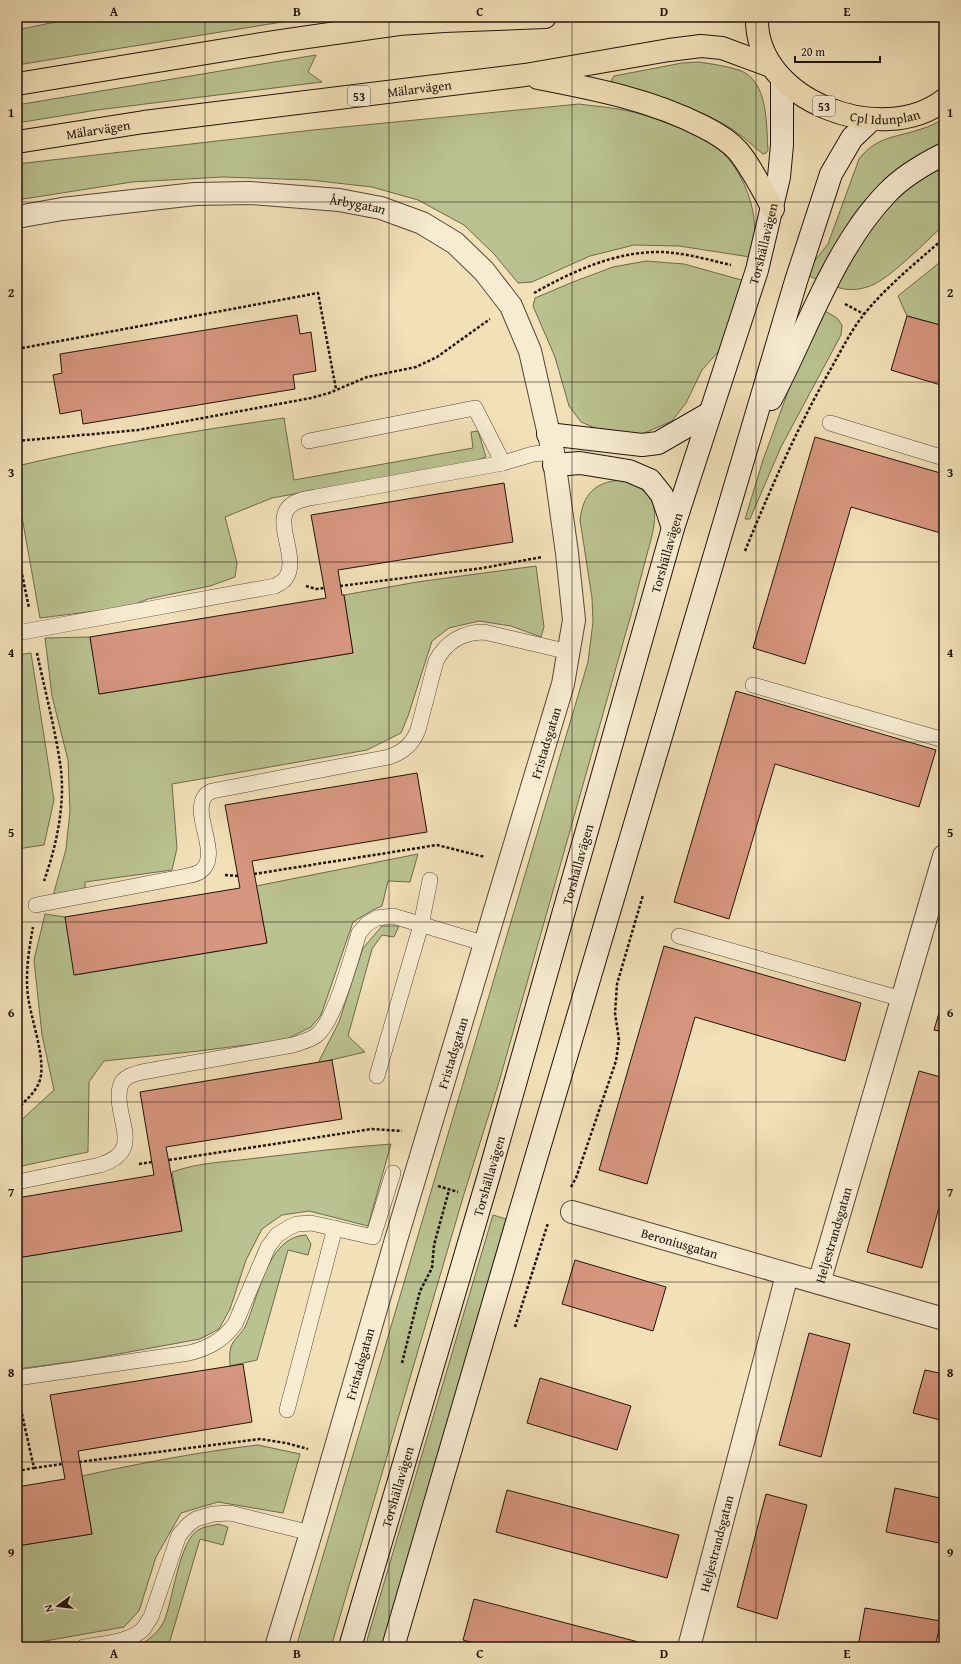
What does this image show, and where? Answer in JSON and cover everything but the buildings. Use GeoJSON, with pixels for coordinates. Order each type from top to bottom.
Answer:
{"type":"FeatureCollection","features":[{"type":"Feature","properties":{"kind":"main road"},"geometry":{"type":"LineString","coordinates":[[17,84],[280,41],[399,24],[545,17]]}},
{"type":"Feature","properties":{"kind":"main road","name":"Cpl Idunplan"},"geometry":{"type":"LineString","coordinates":[[757,17],[761,45],[776,72],[796,92],[814,102],[839,112],[872,119],[888,119],[928,110],[944,100]]}},
{"type":"Feature","properties":{"kind":"main road","name":"Mälarvägen"},"geometry":{"type":"LineString","coordinates":[[17,142],[144,122],[525,75],[669,50],[701,46],[722,48],[776,72]]}},
{"type":"Feature","properties":{"kind":"main road","name":"Torshällavägen"},"geometry":{"type":"LineString","coordinates":[[350,1647],[491,1168],[673,528],[757,270],[779,177],[782,144],[776,72]]}},
{"type":"Feature","properties":{"kind":"main road","name":"53"},"geometry":{"type":"LineString","coordinates":[[525,75],[610,92],[691,120],[719,135],[738,151],[754,175],[772,208]]}},
{"type":"Feature","properties":{"kind":"main road"},"geometry":{"type":"LineString","coordinates":[[393,1647],[520,1212],[796,281],[831,174],[852,138],[872,119]]}},
{"type":"Feature","properties":{"kind":"main road"},"geometry":{"type":"LineString","coordinates":[[749,442],[788,366],[822,293],[862,222],[898,182],[927,162],[944,154]]}},
{"type":"Feature","properties":{"kind":"main road","name":"Årbygatan"},"geometry":{"type":"LineString","coordinates":[[17,216],[62,209],[195,194],[250,193],[339,200],[388,211],[422,223],[455,243],[484,271],[512,306],[530,351],[552,450]]}},
{"type":"Feature","properties":{"kind":"main road"},"geometry":{"type":"LineString","coordinates":[[552,450],[658,443],[710,413]]}},
{"type":"Feature","properties":{"kind":"main road"},"geometry":{"type":"LineString","coordinates":[[552,450],[580,463],[629,471],[650,480],[662,494],[673,528]]}},
{"type":"Feature","properties":{"kind":"main road","name":"Fristadsgatan"},"geometry":{"type":"LineString","coordinates":[[276,1647],[563,684],[574,620],[567,553],[552,450]]}},
{"type":"Feature","properties":{"kind":"main road","name":"Heljestrandsgatan"},"geometry":{"type":"LineString","coordinates":[[689,1647],[787,1275],[819,1283],[944,856]]}},
{"type":"Feature","properties":{"kind":"main road","name":"Beroniusgatan"},"geometry":{"type":"LineString","coordinates":[[569,1201],[787,1275]]}},
{"type":"Feature","properties":{"kind":"main road"},"geometry":{"type":"LineString","coordinates":[[819,1283],[944,1319]]}},
{"type":"Feature","properties":{"kind":"lane"},"geometry":{"type":"LineString","coordinates":[[309,441],[475,408],[503,463]]}},
{"type":"Feature","properties":{"kind":"lane"},"geometry":{"type":"LineString","coordinates":[[830,423],[944,458]]}},
{"type":"Feature","properties":{"kind":"lane"},"geometry":{"type":"LineString","coordinates":[[17,633],[275,586],[285,580],[290,572],[290,559],[283,519],[286,510],[293,503],[316,497],[503,463],[552,450]]}},
{"type":"Feature","properties":{"kind":"lane"},"geometry":{"type":"LineString","coordinates":[[36,905],[187,876],[203,870],[208,864],[209,854],[202,814],[202,803],[205,796],[212,791],[389,757],[408,747],[418,730],[436,661],[450,643],[462,635],[484,632],[569,652]]}},
{"type":"Feature","properties":{"kind":"lane"},"geometry":{"type":"LineString","coordinates":[[753,685],[944,740]]}},
{"type":"Feature","properties":{"kind":"lane"},"geometry":{"type":"LineString","coordinates":[[377,1076],[421,924],[430,880]]}},
{"type":"Feature","properties":{"kind":"lane"},"geometry":{"type":"LineString","coordinates":[[17,1182],[112,1162],[121,1155],[125,1145],[125,1133],[119,1105],[119,1091],[122,1082],[129,1076],[142,1072],[293,1045],[315,1037],[325,1026],[333,1010],[360,933],[367,924],[377,918],[393,916],[486,944]]}},
{"type":"Feature","properties":{"kind":"lane"},"geometry":{"type":"LineString","coordinates":[[679,936],[902,999]]}},
{"type":"Feature","properties":{"kind":"lane"},"geometry":{"type":"LineString","coordinates":[[17,1378],[189,1353],[212,1345],[229,1332],[235,1324],[268,1247],[277,1235],[297,1224],[311,1223],[373,1237],[393,1173]]}},
{"type":"Feature","properties":{"kind":"lane"},"geometry":{"type":"LineString","coordinates":[[287,1410],[335,1228]]}},
{"type":"Feature","properties":{"kind":"lane"},"geometry":{"type":"LineString","coordinates":[[84,1647],[125,1639],[143,1629],[151,1617],[179,1535],[196,1519],[213,1514],[230,1513],[311,1533]]}},
{"type":"Feature","properties":{"kind":"path"},"geometry":{"type":"LineString","coordinates":[[744,552],[795,436],[826,377],[857,323],[884,290],[944,238]]}},
{"type":"Feature","properties":{"kind":"path"},"geometry":{"type":"LineString","coordinates":[[17,441],[138,430],[310,398],[367,377],[416,367],[436,357],[495,315],[562,278],[600,262],[627,255],[652,252],[682,254],[757,270]]}},
{"type":"Feature","properties":{"kind":"path"},"geometry":{"type":"LineString","coordinates":[[17,349],[318,293],[336,389]]}},
{"type":"Feature","properties":{"kind":"path"},"geometry":{"type":"LineString","coordinates":[[17,550],[61,771],[61,805],[55,844],[36,905],[30,946],[28,994],[40,1054],[41,1074],[34,1091],[17,1109]]}},
{"type":"Feature","properties":{"kind":"path"},"geometry":{"type":"LineString","coordinates":[[340,586],[483,568],[567,553]]}},
{"type":"Feature","properties":{"kind":"path"},"geometry":{"type":"LineString","coordinates":[[254,874],[437,845],[510,863]]}},
{"type":"Feature","properties":{"kind":"path"},"geometry":{"type":"LineString","coordinates":[[569,1201],[616,1061],[619,1040],[615,1013],[617,984],[644,893]]}},
{"type":"Feature","properties":{"kind":"path"},"geometry":{"type":"LineString","coordinates":[[168,1160],[372,1129],[403,1132],[427,1140]]}},
{"type":"Feature","properties":{"kind":"path"},"geometry":{"type":"LineString","coordinates":[[402,1363],[420,1291],[432,1268],[434,1246],[449,1190]]}},
{"type":"Feature","properties":{"kind":"path"},"geometry":{"type":"LineString","coordinates":[[515,1329],[535,1261],[550,1220]]}},
{"type":"Feature","properties":{"kind":"path"},"geometry":{"type":"LineString","coordinates":[[17,1393],[34,1468]]}},
{"type":"Feature","properties":{"kind":"path"},"geometry":{"type":"LineString","coordinates":[[79,1462],[260,1439],[286,1443],[333,1456]]}},
{"type":"Feature","properties":{"kind":"path"},"geometry":{"type":"LineString","coordinates":[[17,1470],[62,1464]]}},
{"type":"Feature","properties":{"kind":"green space"},"geometry":{"type":"Polygon","coordinates":[[[79,17],[313,17],[17,65],[17,30],[79,17]]]}},
{"type":"Feature","properties":{"kind":"green space"},"geometry":{"type":"Polygon","coordinates":[[[316,55],[308,72],[322,82],[97,110],[17,123],[17,105],[316,55]]]}},
{"type":"Feature","properties":{"kind":"green space"},"geometry":{"type":"Polygon","coordinates":[[[699,62],[739,70],[749,76],[756,83],[761,93],[766,116],[768,150],[766,153],[763,154],[736,132],[704,114],[661,97],[615,84],[611,81],[614,76],[682,63],[699,62]]]}},
{"type":"Feature","properties":{"kind":"green space"},"geometry":{"type":"Polygon","coordinates":[[[579,104],[628,111],[663,122],[697,136],[717,148],[725,155],[732,163],[744,183],[752,206],[755,228],[754,244],[750,257],[679,246],[634,245],[590,256],[532,282],[518,283],[494,254],[464,225],[418,200],[372,187],[310,180],[223,177],[132,182],[17,200],[17,164],[313,130],[579,104]]]}},
{"type":"Feature","properties":{"kind":"green space"},"geometry":{"type":"Polygon","coordinates":[[[944,119],[944,142],[905,164],[882,183],[861,205],[852,217],[834,248],[819,280],[804,274],[828,244],[859,159],[866,151],[887,139],[927,127],[944,119]]]}},
{"type":"Feature","properties":{"kind":"green space"},"geometry":{"type":"Polygon","coordinates":[[[944,164],[944,225],[898,267],[878,282],[858,289],[845,289],[837,287],[869,231],[889,206],[913,184],[944,164]]]}},
{"type":"Feature","properties":{"kind":"green space"},"geometry":{"type":"Polygon","coordinates":[[[944,259],[944,326],[907,316],[898,296],[944,259]]]}},
{"type":"Feature","properties":{"kind":"green space"},"geometry":{"type":"Polygon","coordinates":[[[646,261],[684,264],[745,281],[726,339],[718,352],[702,370],[686,403],[672,421],[642,434],[602,431],[581,422],[569,406],[555,357],[533,306],[535,298],[613,267],[646,261]]]}},
{"type":"Feature","properties":{"kind":"green space"},"geometry":{"type":"Polygon","coordinates":[[[825,311],[837,318],[842,325],[841,335],[781,447],[750,519],[745,519],[763,460],[790,386],[825,311]]]}},
{"type":"Feature","properties":{"kind":"green space"},"geometry":{"type":"Polygon","coordinates":[[[284,418],[294,480],[473,448],[471,432],[478,431],[486,457],[475,461],[272,498],[225,517],[237,563],[235,577],[210,586],[148,599],[128,607],[40,618],[17,489],[17,466],[83,451],[284,418]]]}},
{"type":"Feature","properties":{"kind":"green space"},"geometry":{"type":"Polygon","coordinates":[[[621,480],[635,485],[645,492],[651,499],[654,508],[655,518],[651,541],[634,604],[499,1082],[464,1194],[331,1647],[296,1647],[588,662],[593,622],[592,598],[580,520],[584,503],[587,496],[597,487],[604,483],[621,480]]]}},
{"type":"Feature","properties":{"kind":"green space"},"geometry":{"type":"Polygon","coordinates":[[[536,566],[544,627],[541,637],[511,626],[479,621],[449,628],[432,641],[408,716],[401,733],[367,750],[172,784],[177,848],[172,870],[85,882],[85,895],[53,896],[66,849],[70,811],[68,760],[52,696],[45,638],[90,637],[100,694],[353,653],[344,595],[417,582],[536,566]]]}},
{"type":"Feature","properties":{"kind":"green space"},"geometry":{"type":"Polygon","coordinates":[[[31,653],[54,800],[44,845],[17,849],[17,655],[31,653]]]}},
{"type":"Feature","properties":{"kind":"green space"},"geometry":{"type":"Polygon","coordinates":[[[418,854],[410,882],[388,881],[382,906],[353,922],[321,1015],[311,1027],[285,1040],[104,1061],[89,1082],[88,1152],[17,1167],[17,1124],[54,1090],[42,1035],[34,960],[45,914],[65,917],[75,975],[267,943],[256,886],[418,854]]]}},
{"type":"Feature","properties":{"kind":"green space"},"geometry":{"type":"Polygon","coordinates":[[[382,926],[399,926],[394,937],[382,935],[372,949],[348,1036],[365,1052],[318,1063],[339,1022],[363,948],[382,926]]]}},
{"type":"Feature","properties":{"kind":"green space"},"geometry":{"type":"Polygon","coordinates":[[[391,1144],[368,1226],[309,1211],[282,1215],[262,1229],[246,1260],[230,1309],[219,1329],[200,1339],[85,1360],[17,1369],[17,1258],[182,1231],[172,1172],[193,1166],[214,1163],[341,1148],[391,1144]]]}},
{"type":"Feature","properties":{"kind":"green space"},"geometry":{"type":"Polygon","coordinates":[[[493,1215],[506,1219],[383,1647],[365,1647],[493,1215]]]}},
{"type":"Feature","properties":{"kind":"green space"},"geometry":{"type":"Polygon","coordinates":[[[306,1235],[311,1244],[308,1255],[288,1250],[257,1360],[230,1366],[230,1351],[232,1344],[245,1327],[266,1271],[273,1257],[282,1246],[292,1238],[306,1235]]]}},
{"type":"Feature","properties":{"kind":"green space"},"geometry":{"type":"Polygon","coordinates":[[[258,1445],[300,1454],[283,1513],[218,1502],[181,1513],[156,1557],[139,1611],[124,1627],[17,1646],[17,1546],[92,1534],[82,1476],[170,1458],[258,1445]]]}},
{"type":"Feature","properties":{"kind":"green space"},"geometry":{"type":"Polygon","coordinates":[[[218,1524],[228,1527],[223,1545],[200,1539],[169,1644],[165,1647],[141,1647],[141,1645],[157,1632],[164,1621],[187,1544],[193,1535],[200,1529],[218,1524]]]}}]}
